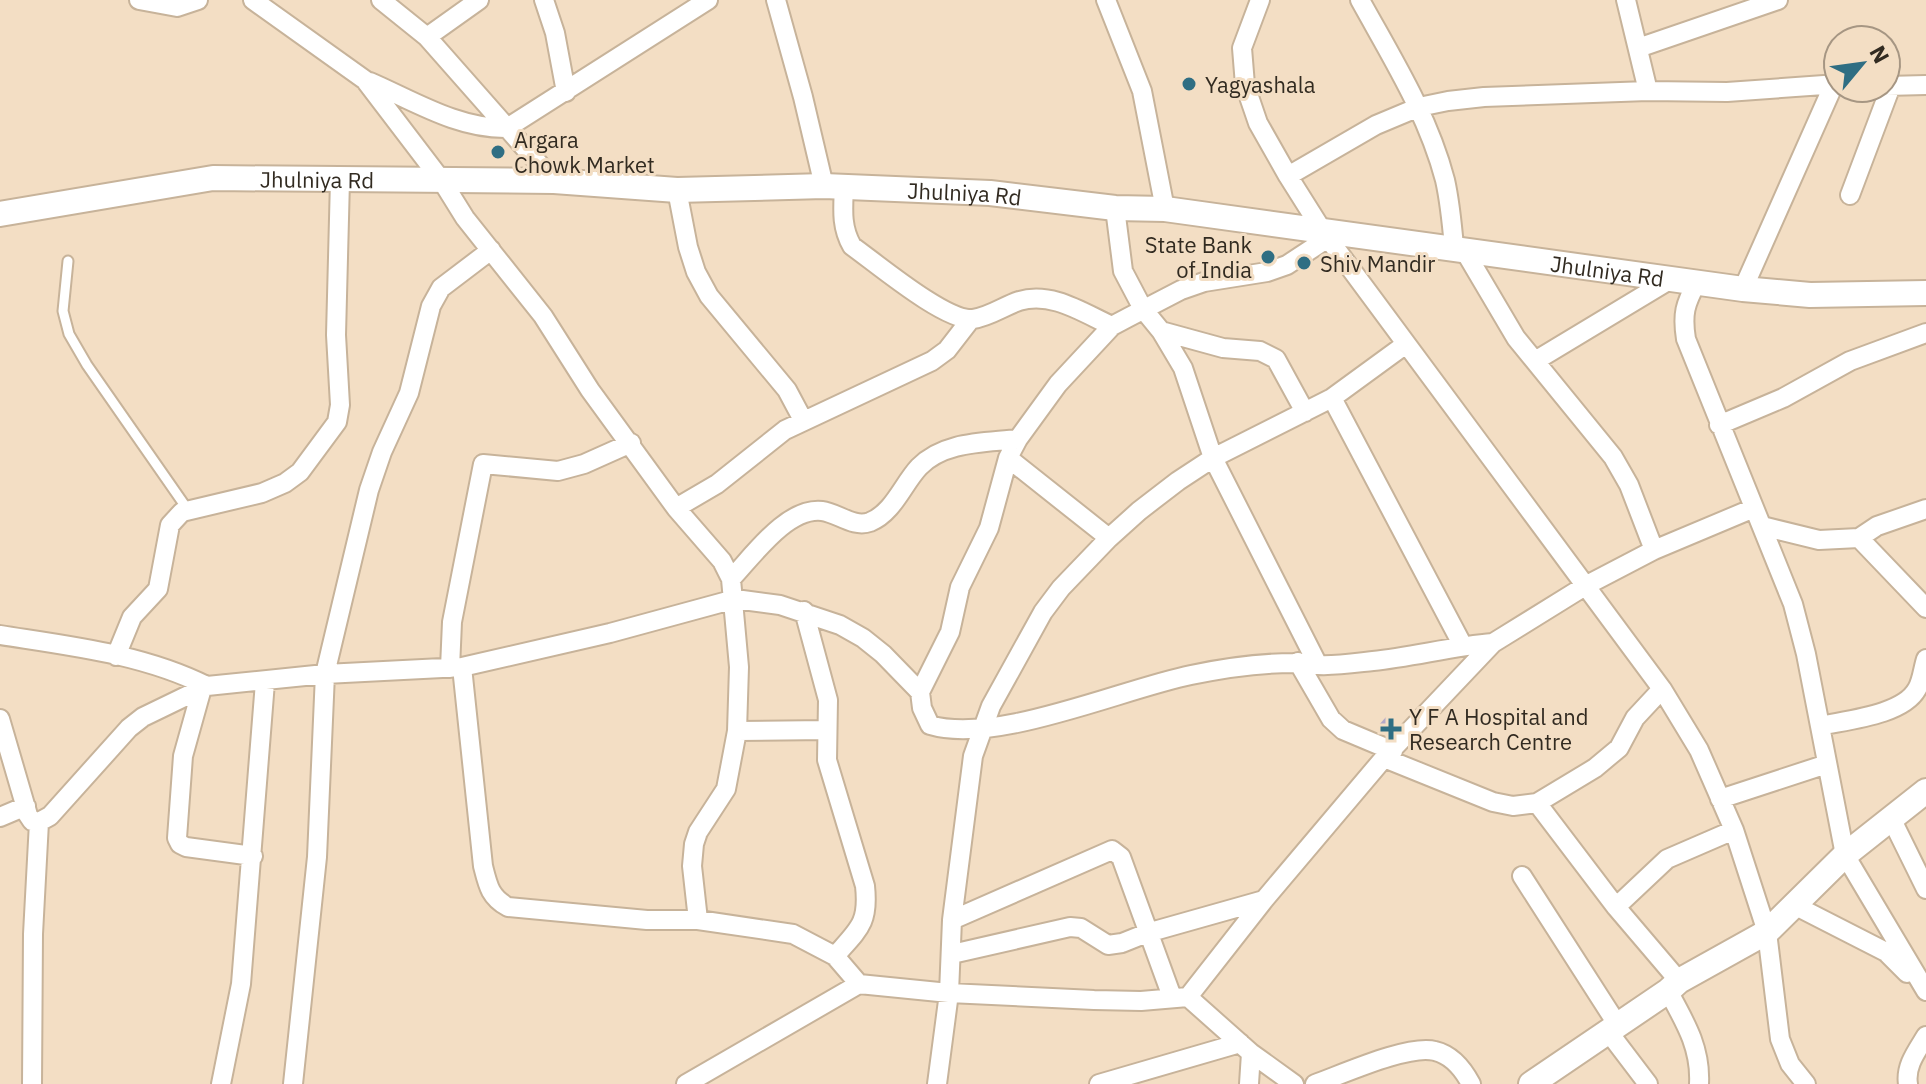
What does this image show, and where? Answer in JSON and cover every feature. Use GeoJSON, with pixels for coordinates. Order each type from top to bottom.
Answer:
{"type":"FeatureCollection","features":[{"type":"Feature","properties":{"kind":"street"},"geometry":{"type":"LineString","coordinates":[[139,0],[177,7],[198,0]]}},
{"type":"Feature","properties":{"kind":"street"},"geometry":{"type":"LineString","coordinates":[[253,0],[365,80],[467,125],[486,128],[507,128],[708,0]]}},
{"type":"Feature","properties":{"kind":"street"},"geometry":{"type":"LineString","coordinates":[[381,0],[427,37],[554,181]]}},
{"type":"Feature","properties":{"kind":"street"},"geometry":{"type":"LineString","coordinates":[[427,37],[479,0]]}},
{"type":"Feature","properties":{"kind":"street"},"geometry":{"type":"LineString","coordinates":[[544,0],[555,33],[566,92]]}},
{"type":"Feature","properties":{"kind":"street"},"geometry":{"type":"LineString","coordinates":[[776,0],[803,97],[834,187],[845,234],[852,246],[927,300],[950,313],[971,319]]}},
{"type":"Feature","properties":{"kind":"street"},"geometry":{"type":"LineString","coordinates":[[1106,0],[1142,91],[1165,209]]}},
{"type":"Feature","properties":{"kind":"street"},"geometry":{"type":"LineString","coordinates":[[1260,0],[1242,48],[1245,85],[1258,123],[1325,234],[1662,689],[1699,750],[1734,830],[1767,932],[1780,1039],[1790,1064],[1806,1084]]}},
{"type":"Feature","properties":{"kind":"street"},"geometry":{"type":"LineString","coordinates":[[1360,0],[1419,107],[1444,176],[1459,248],[1516,338],[1613,457],[1629,485],[1654,550]]}},
{"type":"Feature","properties":{"kind":"street"},"geometry":{"type":"LineString","coordinates":[[1626,0],[1648,91]]}},
{"type":"Feature","properties":{"kind":"street"},"geometry":{"type":"LineString","coordinates":[[1638,48],[1778,0]]}},
{"type":"Feature","properties":{"kind":"street"},"geometry":{"type":"LineString","coordinates":[[365,80],[442,181],[465,218],[543,316],[590,390],[676,508],[722,561],[731,579],[735,599],[740,695],[737,731],[726,789],[698,832],[694,844],[692,866],[698,920]]}},
{"type":"Feature","properties":{"kind":"street"},"geometry":{"type":"LineString","coordinates":[[1288,176],[1376,125],[1419,107],[1484,97],[1648,91],[1727,92],[1822,85]]}},
{"type":"Feature","properties":{"kind":"street"},"geometry":{"type":"LineString","coordinates":[[1902,86],[1926,85]]}},
{"type":"Feature","properties":{"kind":"street"},"geometry":{"type":"LineString","coordinates":[[1743,289],[1827,104]]}},
{"type":"Feature","properties":{"kind":"street"},"geometry":{"type":"LineString","coordinates":[[1850,195],[1882,104]]}},
{"type":"Feature","properties":{"kind":"street","name":"Jhulniya Rd"},"geometry":{"type":"LineString","coordinates":[[0,214],[213,178],[554,181],[677,190],[834,187],[990,193],[1115,208],[1165,209],[1325,234],[1459,248],[1743,289],[1810,295],[1926,293]]}},
{"type":"Feature","properties":{"kind":"street"},"geometry":{"type":"LineString","coordinates":[[116,656],[132,617],[158,589],[171,521],[188,510],[262,493],[285,483],[305,466],[337,422],[340,405],[336,335],[340,180]]}},
{"type":"Feature","properties":{"kind":"street"},"geometry":{"type":"LineString","coordinates":[[677,190],[688,247],[696,272],[709,296],[787,390],[803,420]]}},
{"type":"Feature","properties":{"kind":"street"},"geometry":{"type":"LineString","coordinates":[[1115,208],[1123,271],[1143,309],[1161,331],[1183,368],[1213,458],[1318,665]]}},
{"type":"Feature","properties":{"kind":"street"},"geometry":{"type":"LineString","coordinates":[[1325,234],[1287,265],[1267,272],[1204,282],[1112,326],[1058,384],[1008,458],[989,528],[960,587],[950,632],[920,692],[922,708],[930,725],[945,729],[982,729],[1059,712],[1190,675],[1298,662],[1318,665],[1372,661],[1493,643]]}},
{"type":"Feature","properties":{"kind":"street"},"geometry":{"type":"LineString","coordinates":[[293,1084],[317,857],[325,674],[369,490],[382,452],[409,393],[431,306],[441,288],[491,250]]}},
{"type":"Feature","properties":{"kind":"street"},"geometry":{"type":"LineString","coordinates":[[1535,361],[1671,279]]}},
{"type":"Feature","properties":{"kind":"street"},"geometry":{"type":"LineString","coordinates":[[1697,282],[1686,302],[1683,319],[1686,339],[1793,604],[1845,855],[1926,991]]}},
{"type":"Feature","properties":{"kind":"street"},"geometry":{"type":"LineString","coordinates":[[676,508],[717,484],[766,443],[803,420],[932,361],[947,350],[971,319],[1021,300],[1041,297],[1060,302],[1112,326]]}},
{"type":"Feature","properties":{"kind":"street"},"geometry":{"type":"LineString","coordinates":[[1161,331],[1223,348],[1260,351],[1276,359],[1305,412]]}},
{"type":"Feature","properties":{"kind":"street"},"geometry":{"type":"LineString","coordinates":[[1719,425],[1783,398],[1850,361],[1926,333]]}},
{"type":"Feature","properties":{"kind":"street"},"geometry":{"type":"LineString","coordinates":[[937,1084],[949,993],[952,920],[973,756],[991,706],[1043,612],[1061,588],[1109,538],[1158,496],[1213,458],[1332,398],[1406,344]]}},
{"type":"Feature","properties":{"kind":"street"},"geometry":{"type":"LineString","coordinates":[[1332,398],[1463,646]]}},
{"type":"Feature","properties":{"kind":"street"},"geometry":{"type":"LineString","coordinates":[[731,579],[790,518],[823,511],[859,524],[871,521],[885,512],[920,466],[938,454],[958,446],[1018,439]]}},
{"type":"Feature","properties":{"kind":"street"},"geometry":{"type":"LineString","coordinates":[[631,443],[584,464],[558,471],[483,464],[452,622],[487,884],[496,900],[508,907],[647,920],[698,920],[793,934],[835,956],[859,984]]}},
{"type":"Feature","properties":{"kind":"street"},"geometry":{"type":"LineString","coordinates":[[1008,458],[1109,538]]}},
{"type":"Feature","properties":{"kind":"street"},"geometry":{"type":"LineString","coordinates":[[686,1084],[859,984],[949,993],[1110,1001],[1180,997],[1389,754],[1493,643],[1585,586],[1654,550],[1758,517],[1819,540],[1859,538],[1877,526],[1926,509]]}},
{"type":"Feature","properties":{"kind":"street"},"geometry":{"type":"LineString","coordinates":[[1859,538],[1926,608]]}},
{"type":"Feature","properties":{"kind":"street"},"geometry":{"type":"LineString","coordinates":[[39,822],[50,816],[129,728],[143,717],[205,687],[325,674],[456,668],[610,633],[735,599],[804,611],[840,625],[863,638],[920,692]]}},
{"type":"Feature","properties":{"kind":"street"},"geometry":{"type":"LineString","coordinates":[[804,611],[828,700],[827,760],[865,886],[867,904],[862,926],[835,956]]}},
{"type":"Feature","properties":{"kind":"street"},"geometry":{"type":"LineString","coordinates":[[0,635],[146,663],[205,687]]}},
{"type":"Feature","properties":{"kind":"street"},"geometry":{"type":"LineString","coordinates":[[1820,726],[1889,711],[1906,701],[1917,690],[1926,659]]}},
{"type":"Feature","properties":{"kind":"street"},"geometry":{"type":"LineString","coordinates":[[1298,662],[1331,719],[1343,730],[1493,802],[1513,806],[1537,803],[1595,768],[1619,748],[1635,718],[1662,689]]}},
{"type":"Feature","properties":{"kind":"street"},"geometry":{"type":"LineString","coordinates":[[221,1084],[241,984],[265,682]]}},
{"type":"Feature","properties":{"kind":"street"},"geometry":{"type":"LineString","coordinates":[[205,687],[183,756],[177,838],[186,847],[253,856]]}},
{"type":"Feature","properties":{"kind":"street"},"geometry":{"type":"LineString","coordinates":[[0,719],[30,818],[39,822]]}},
{"type":"Feature","properties":{"kind":"street"},"geometry":{"type":"LineString","coordinates":[[737,731],[827,730]]}},
{"type":"Feature","properties":{"kind":"street"},"geometry":{"type":"LineString","coordinates":[[1720,799],[1827,764]]}},
{"type":"Feature","properties":{"kind":"street"},"geometry":{"type":"LineString","coordinates":[[1531,1084],[1674,986],[1767,932],[1845,855],[1926,791]]}},
{"type":"Feature","properties":{"kind":"street"},"geometry":{"type":"LineString","coordinates":[[1537,803],[1674,986],[1695,1043],[1699,1059],[1699,1084]]}},
{"type":"Feature","properties":{"kind":"street"},"geometry":{"type":"LineString","coordinates":[[0,817],[26,806]]}},
{"type":"Feature","properties":{"kind":"street"},"geometry":{"type":"LineString","coordinates":[[1891,818],[1926,889]]}},
{"type":"Feature","properties":{"kind":"street"},"geometry":{"type":"LineString","coordinates":[[32,1084],[33,934],[39,822]]}},
{"type":"Feature","properties":{"kind":"street"},"geometry":{"type":"LineString","coordinates":[[1616,907],[1667,859],[1734,830]]}},
{"type":"Feature","properties":{"kind":"street"},"geometry":{"type":"LineString","coordinates":[[952,920],[1112,850],[1121,857],[1147,933],[1180,997],[1285,1081]]}},
{"type":"Feature","properties":{"kind":"street"},"geometry":{"type":"LineString","coordinates":[[1522,876],[1648,1084]]}},
{"type":"Feature","properties":{"kind":"street"},"geometry":{"type":"LineString","coordinates":[[952,954],[1070,927],[1081,928],[1108,945],[1122,943],[1264,900]]}},
{"type":"Feature","properties":{"kind":"street"},"geometry":{"type":"LineString","coordinates":[[1794,905],[1886,952],[1926,991]]}},
{"type":"Feature","properties":{"kind":"street"},"geometry":{"type":"LineString","coordinates":[[1908,1084],[1906,1074],[1926,1036]]}},
{"type":"Feature","properties":{"kind":"street"},"geometry":{"type":"LineString","coordinates":[[1099,1084],[1246,1048]]}},
{"type":"Feature","properties":{"kind":"street"},"geometry":{"type":"LineString","coordinates":[[1246,1048],[1249,1084]]}},
{"type":"Feature","properties":{"kind":"street"},"geometry":{"type":"LineString","coordinates":[[1315,1084],[1412,1050],[1435,1051],[1452,1058],[1471,1084]]}},
{"type":"Feature","properties":{"kind":"lane"},"geometry":{"type":"LineString","coordinates":[[68,261],[63,311],[69,334],[87,365],[188,510]]}},
{"type":"Feature","properties":{"kind":"building"},"geometry":{"type":"Polygon","coordinates":[[[1386,717],[1401,732],[1393,741],[1378,726],[1386,717]]]}},
{"type":"Feature","properties":{"kind":"place","name":"Yagyashala"},"geometry":{"type":"Point","coordinates":[1189,84]}},
{"type":"Feature","properties":{"kind":"place","name":"Argara Chowk Market"},"geometry":{"type":"Point","coordinates":[498,152]}},
{"type":"Feature","properties":{"kind":"place","name":"State Bank of India"},"geometry":{"type":"Point","coordinates":[1268,257]}},
{"type":"Feature","properties":{"kind":"place","name":"Shiv Mandir"},"geometry":{"type":"Point","coordinates":[1304,263]}},
{"type":"Feature","properties":{"kind":"place","name":"Y F A Hospital and Research Centre"},"geometry":{"type":"Point","coordinates":[1391,729]}}]}
